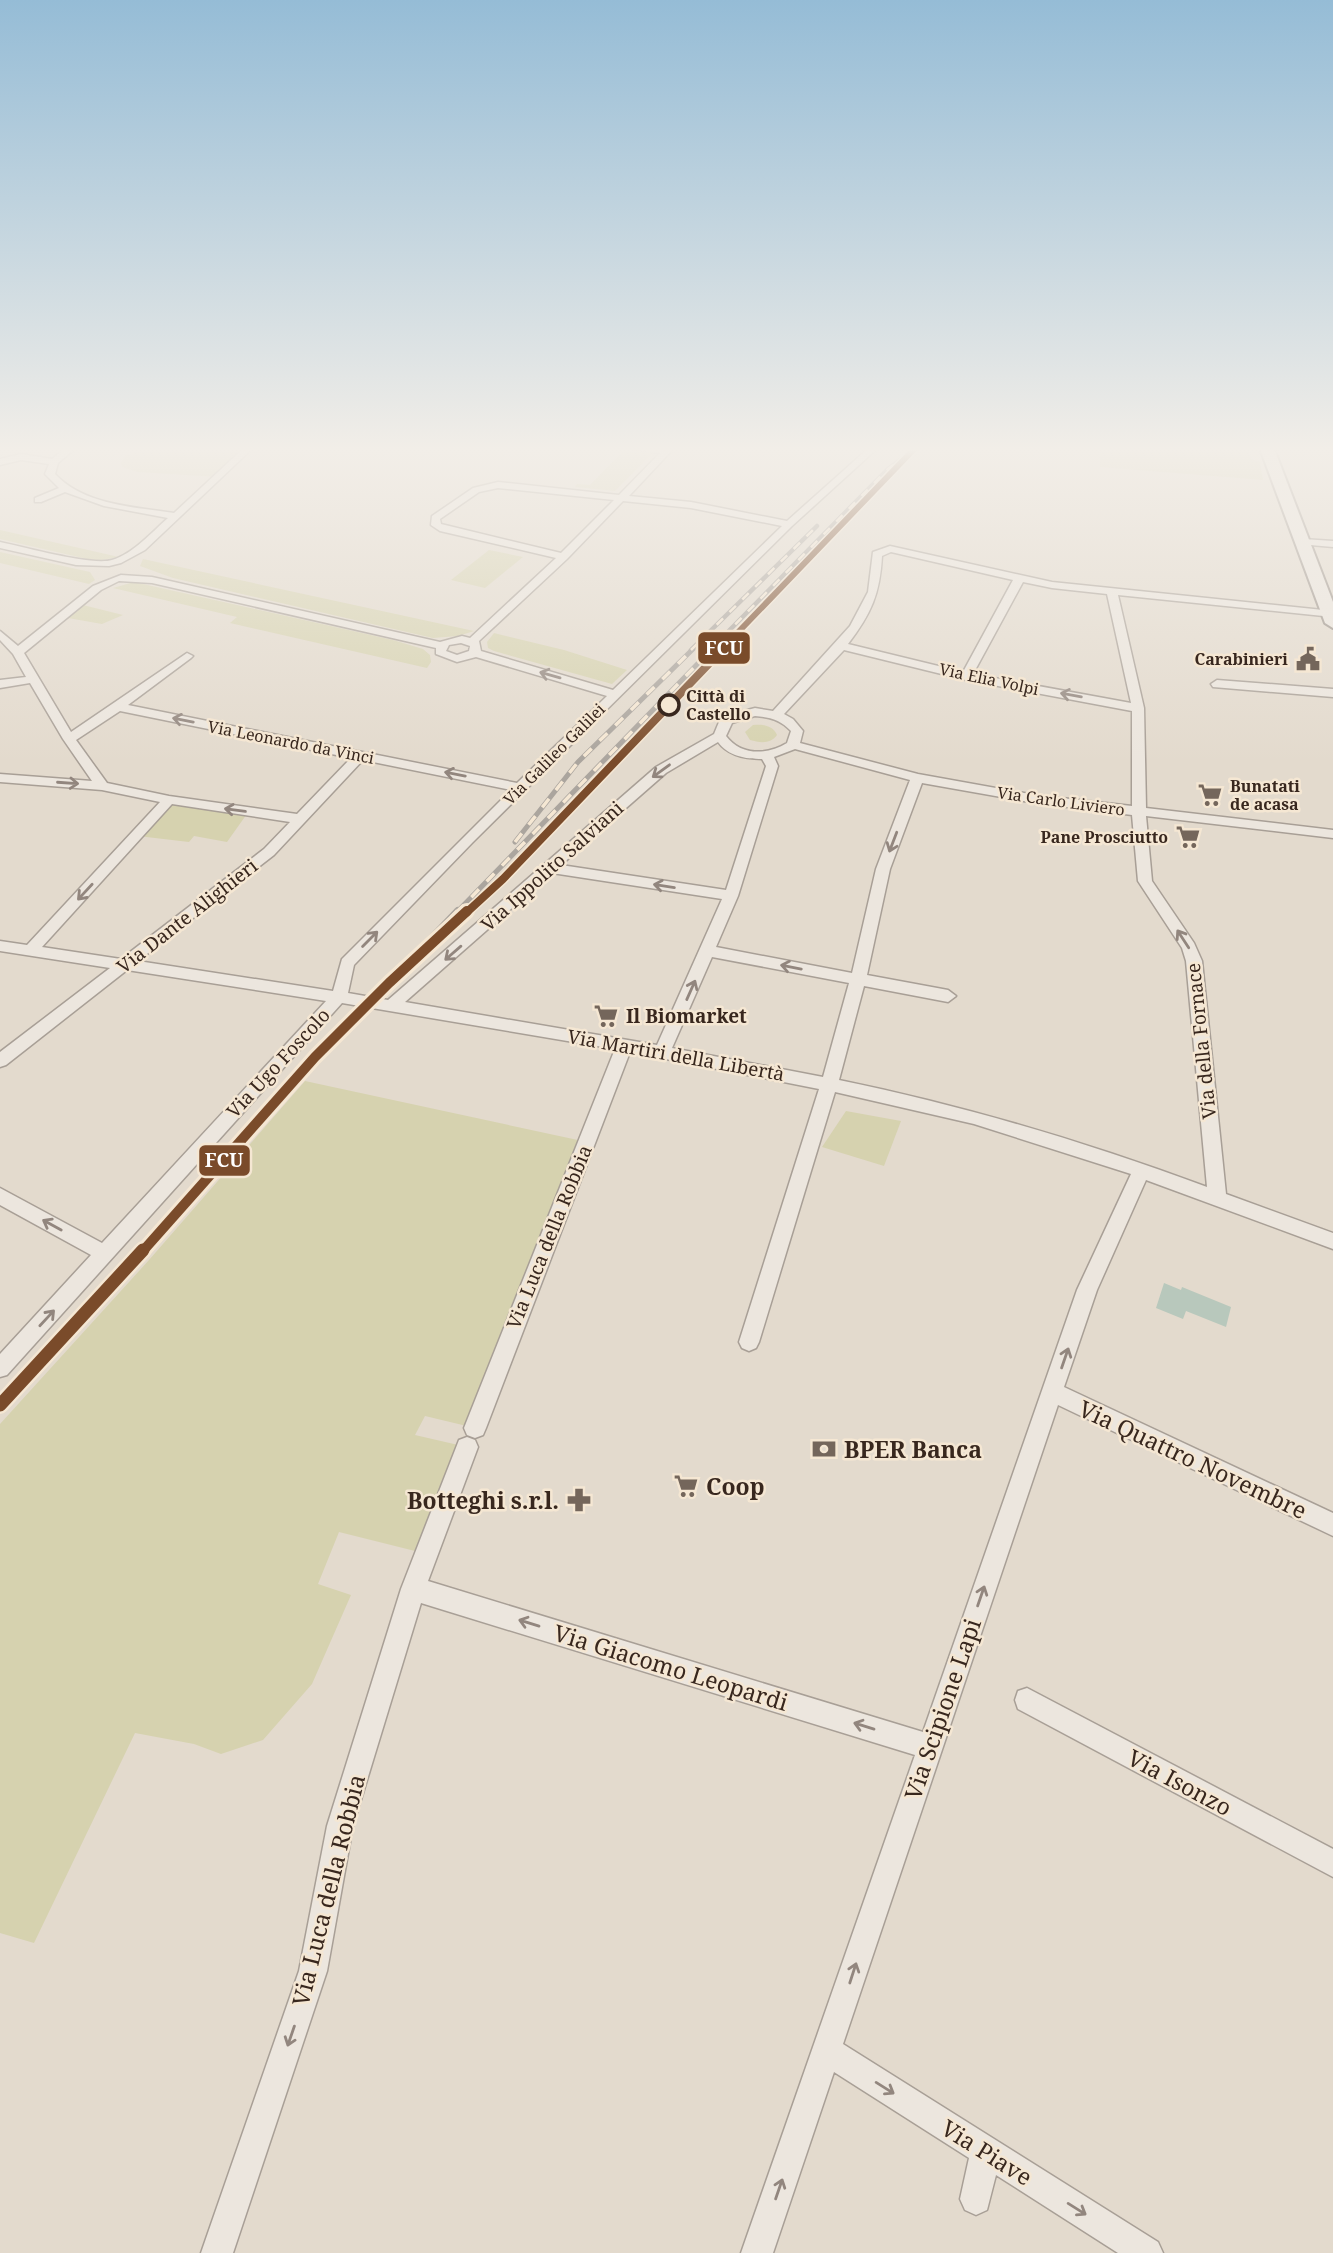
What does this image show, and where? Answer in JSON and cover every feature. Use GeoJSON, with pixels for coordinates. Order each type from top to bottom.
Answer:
{"type":"FeatureCollection","features":[{"type":"Feature","properties":{"kind":"main road"},"geometry":{"type":"LineString","coordinates":[[1307,551],[1332,617]]}},
{"type":"Feature","properties":{"kind":"street"},"geometry":{"type":"LineString","coordinates":[[27,551],[76,562],[113,562],[136,567],[152,580]]}},
{"type":"Feature","properties":{"kind":"street"},"geometry":{"type":"LineString","coordinates":[[18,652],[97,580],[99,567],[135,551]]}},
{"type":"Feature","properties":{"kind":"street"},"geometry":{"type":"LineString","coordinates":[[118,579],[131,574],[140,551]]}},
{"type":"Feature","properties":{"kind":"street"},"geometry":{"type":"LineString","coordinates":[[538,551],[563,557]]}},
{"type":"Feature","properties":{"kind":"street"},"geometry":{"type":"LineString","coordinates":[[441,646],[443,655],[465,657],[569,551]]}},
{"type":"Feature","properties":{"kind":"street","name":"Via Galileo Galilei"},"geometry":{"type":"LineString","coordinates":[[339,997],[347,963],[761,551]]}},
{"type":"Feature","properties":{"kind":"street"},"geometry":{"type":"LineString","coordinates":[[720,736],[736,751],[766,755],[786,750],[793,744],[797,731],[793,725],[776,715],[842,646],[859,623],[874,591],[877,554],[884,551]]}},
{"type":"Feature","properties":{"kind":"street"},"geometry":{"type":"LineString","coordinates":[[899,551],[1019,579],[1332,617]]}},
{"type":"Feature","properties":{"kind":"street"},"geometry":{"type":"LineString","coordinates":[[76,562],[97,580],[152,580],[441,646],[455,640],[615,694]]}},
{"type":"Feature","properties":{"kind":"street"},"geometry":{"type":"LineString","coordinates":[[966,676],[1019,579]]}},
{"type":"Feature","properties":{"kind":"street","name":"Via della Fornace"},"geometry":{"type":"LineString","coordinates":[[1112,592],[1138,708],[1139,812],[1144,881],[1189,947],[1194,961],[1217,1199]]}},
{"type":"Feature","properties":{"kind":"street"},"geometry":{"type":"LineString","coordinates":[[0,634],[18,652],[69,738],[102,786]]}},
{"type":"Feature","properties":{"kind":"street","name":"Via Elia Volpi"},"geometry":{"type":"LineString","coordinates":[[842,646],[966,676],[1138,708]]}},
{"type":"Feature","properties":{"kind":"street"},"geometry":{"type":"LineString","coordinates":[[69,738],[187,656]]}},
{"type":"Feature","properties":{"kind":"street"},"geometry":{"type":"LineString","coordinates":[[0,684],[34,679]]}},
{"type":"Feature","properties":{"kind":"street"},"geometry":{"type":"LineString","coordinates":[[1217,684],[1333,693]]}},
{"type":"Feature","properties":{"kind":"street","name":"Via Leonardo da Vinci"},"geometry":{"type":"LineString","coordinates":[[118,706],[522,788]]}},
{"type":"Feature","properties":{"kind":"street","name":"Via Ippolito Salviani"},"geometry":{"type":"LineString","coordinates":[[391,1006],[661,770],[720,736],[720,728],[734,716],[755,712],[776,715]]}},
{"type":"Feature","properties":{"kind":"street","name":"Via Carlo Liviero"},"geometry":{"type":"LineString","coordinates":[[793,744],[917,778],[1035,799],[1333,831]]}},
{"type":"Feature","properties":{"kind":"street"},"geometry":{"type":"LineString","coordinates":[[662,1052],[731,896],[772,766],[766,755]]}},
{"type":"Feature","properties":{"kind":"street","name":"Via Dante Alighieri"},"geometry":{"type":"LineString","coordinates":[[0,1062],[269,852],[360,756]]}},
{"type":"Feature","properties":{"kind":"street"},"geometry":{"type":"LineString","coordinates":[[0,778],[102,786],[169,800],[302,819]]}},
{"type":"Feature","properties":{"kind":"street"},"geometry":{"type":"LineString","coordinates":[[749,1342],[830,1084],[883,869],[917,778]]}},
{"type":"Feature","properties":{"kind":"street"},"geometry":{"type":"LineString","coordinates":[[31,950],[169,800]]}},
{"type":"Feature","properties":{"kind":"street"},"geometry":{"type":"LineString","coordinates":[[551,868],[731,896]]}},
{"type":"Feature","properties":{"kind":"street","name":"Via Martiri della Libertà"},"geometry":{"type":"LineString","coordinates":[[0,946],[339,997],[625,1045],[830,1084],[957,1112],[1141,1171],[1333,1241]]}},
{"type":"Feature","properties":{"kind":"street"},"geometry":{"type":"LineString","coordinates":[[707,951],[948,996]]}},
{"type":"Feature","properties":{"kind":"street","name":"Via Ugo Foscolo"},"geometry":{"type":"LineString","coordinates":[[0,1368],[339,997]]}},
{"type":"Feature","properties":{"kind":"street","name":"Via Luca della Robbia"},"geometry":{"type":"LineString","coordinates":[[217,2253],[313,1971],[340,1826],[413,1590],[625,1045]]}},
{"type":"Feature","properties":{"kind":"street","name":"Via Scipione Lapi"},"geometry":{"type":"LineString","coordinates":[[757,2253],[1087,1290],[1141,1171]]}},
{"type":"Feature","properties":{"kind":"street"},"geometry":{"type":"LineString","coordinates":[[0,1196],[104,1253]]}},
{"type":"Feature","properties":{"kind":"street","name":"Via Quattro Novembre"},"geometry":{"type":"LineString","coordinates":[[1052,1392],[1333,1525]]}},
{"type":"Feature","properties":{"kind":"street","name":"Via Giacomo Leopardi"},"geometry":{"type":"LineString","coordinates":[[413,1590],[482,1608],[929,1747]]}},
{"type":"Feature","properties":{"kind":"street","name":"Via Isonzo"},"geometry":{"type":"LineString","coordinates":[[1027,1700],[1333,1864]]}},
{"type":"Feature","properties":{"kind":"street","name":"Via Piave"},"geometry":{"type":"LineString","coordinates":[[827,2052],[1147,2253]]}},
{"type":"Feature","properties":{"kind":"street"},"geometry":{"type":"LineString","coordinates":[[976,2199],[985,2152]]}},
{"type":"Feature","properties":{"kind":"shaded area"},"geometry":{"type":"Polygon","coordinates":[[[53,551],[93,551],[119,557],[96,561],[53,551]]]}},
{"type":"Feature","properties":{"kind":"shaded area"},"geometry":{"type":"Polygon","coordinates":[[[488,551],[523,557],[485,588],[451,580],[488,551]]]}},
{"type":"Feature","properties":{"kind":"shaded area"},"geometry":{"type":"Polygon","coordinates":[[[0,552],[90,572],[95,580],[89,584],[0,563],[0,552]]]}},
{"type":"Feature","properties":{"kind":"shaded area"},"geometry":{"type":"Polygon","coordinates":[[[143,559],[474,631],[458,636],[433,638],[173,578],[140,566],[143,559]]]}},
{"type":"Feature","properties":{"kind":"shaded area"},"geometry":{"type":"Polygon","coordinates":[[[134,582],[393,640],[423,649],[430,655],[431,662],[427,668],[230,623],[237,617],[113,588],[134,582]]]}},
{"type":"Feature","properties":{"kind":"shaded area"},"geometry":{"type":"Polygon","coordinates":[[[83,605],[123,615],[102,624],[68,618],[83,605]]]}},
{"type":"Feature","properties":{"kind":"shaded area"},"geometry":{"type":"Polygon","coordinates":[[[494,633],[564,650],[627,670],[612,684],[494,651],[488,648],[487,642],[494,633]]]}},
{"type":"Feature","properties":{"kind":"shaded area"},"geometry":{"type":"Polygon","coordinates":[[[753,725],[770,727],[777,735],[765,742],[750,740],[745,732],[753,725]]]}},
{"type":"Feature","properties":{"kind":"shaded area"},"geometry":{"type":"Polygon","coordinates":[[[169,800],[249,811],[227,842],[194,836],[189,842],[138,836],[169,800]]]}},
{"type":"Feature","properties":{"kind":"shaded area"},"geometry":{"type":"Polygon","coordinates":[[[305,1081],[587,1142],[475,1428],[425,1416],[415,1435],[467,1447],[427,1554],[339,1532],[318,1584],[351,1595],[312,1684],[263,1740],[221,1754],[194,1744],[135,1733],[34,1943],[0,1933],[0,1424],[149,1260],[305,1081]]]}},
{"type":"Feature","properties":{"kind":"shaded area"},"geometry":{"type":"Polygon","coordinates":[[[846,1111],[901,1121],[884,1166],[822,1147],[846,1111]]]}},
{"type":"Feature","properties":{"kind":"shaded area"},"geometry":{"type":"Polygon","coordinates":[[[1164,1283],[1181,1290],[1182,1287],[1231,1307],[1226,1327],[1186,1311],[1183,1319],[1156,1308],[1164,1283]]]}},
{"type":"Feature","properties":{"kind":"railway"},"geometry":{"type":"LineString","coordinates":[[691,650],[791,551]]}},
{"type":"Feature","properties":{"kind":"railway"},"geometry":{"type":"LineString","coordinates":[[710,650],[807,551]]}},
{"type":"Feature","properties":{"kind":"railway"},"geometry":{"type":"LineString","coordinates":[[515,842],[578,762],[693,649]]}},
{"type":"Feature","properties":{"kind":"railway"},"geometry":{"type":"LineString","coordinates":[[456,913],[712,649]]}},
{"type":"Feature","properties":{"kind":"railway"},"geometry":{"type":"LineString","coordinates":[[389,983],[458,911]]}},
{"type":"Feature","properties":{"kind":"transit line","name":"FCU"},"geometry":{"type":"LineString","coordinates":[[0,1405],[177,1214],[315,1057],[389,983],[503,879],[816,551]]}},
{"type":"Feature","properties":{"kind":"place","name":"Carabinieri"},"geometry":{"type":"Point","coordinates":[1308,659]}},
{"type":"Feature","properties":{"kind":"place","name":"Città di Castello"},"geometry":{"type":"Point","coordinates":[669,705]}},
{"type":"Feature","properties":{"kind":"place","name":"Bunatati de acasa"},"geometry":{"type":"Point","coordinates":[1210,795]}},
{"type":"Feature","properties":{"kind":"place","name":"Pane Prosciutto"},"geometry":{"type":"Point","coordinates":[1188,837]}},
{"type":"Feature","properties":{"kind":"place","name":"Il Biomarket"},"geometry":{"type":"Point","coordinates":[606,1016]}},
{"type":"Feature","properties":{"kind":"place","name":"BPER Banca"},"geometry":{"type":"Point","coordinates":[824,1449]}},
{"type":"Feature","properties":{"kind":"place","name":"Coop"},"geometry":{"type":"Point","coordinates":[686,1486]}},
{"type":"Feature","properties":{"kind":"place","name":"Botteghi s.r.l."},"geometry":{"type":"Point","coordinates":[579,1500]}}]}
